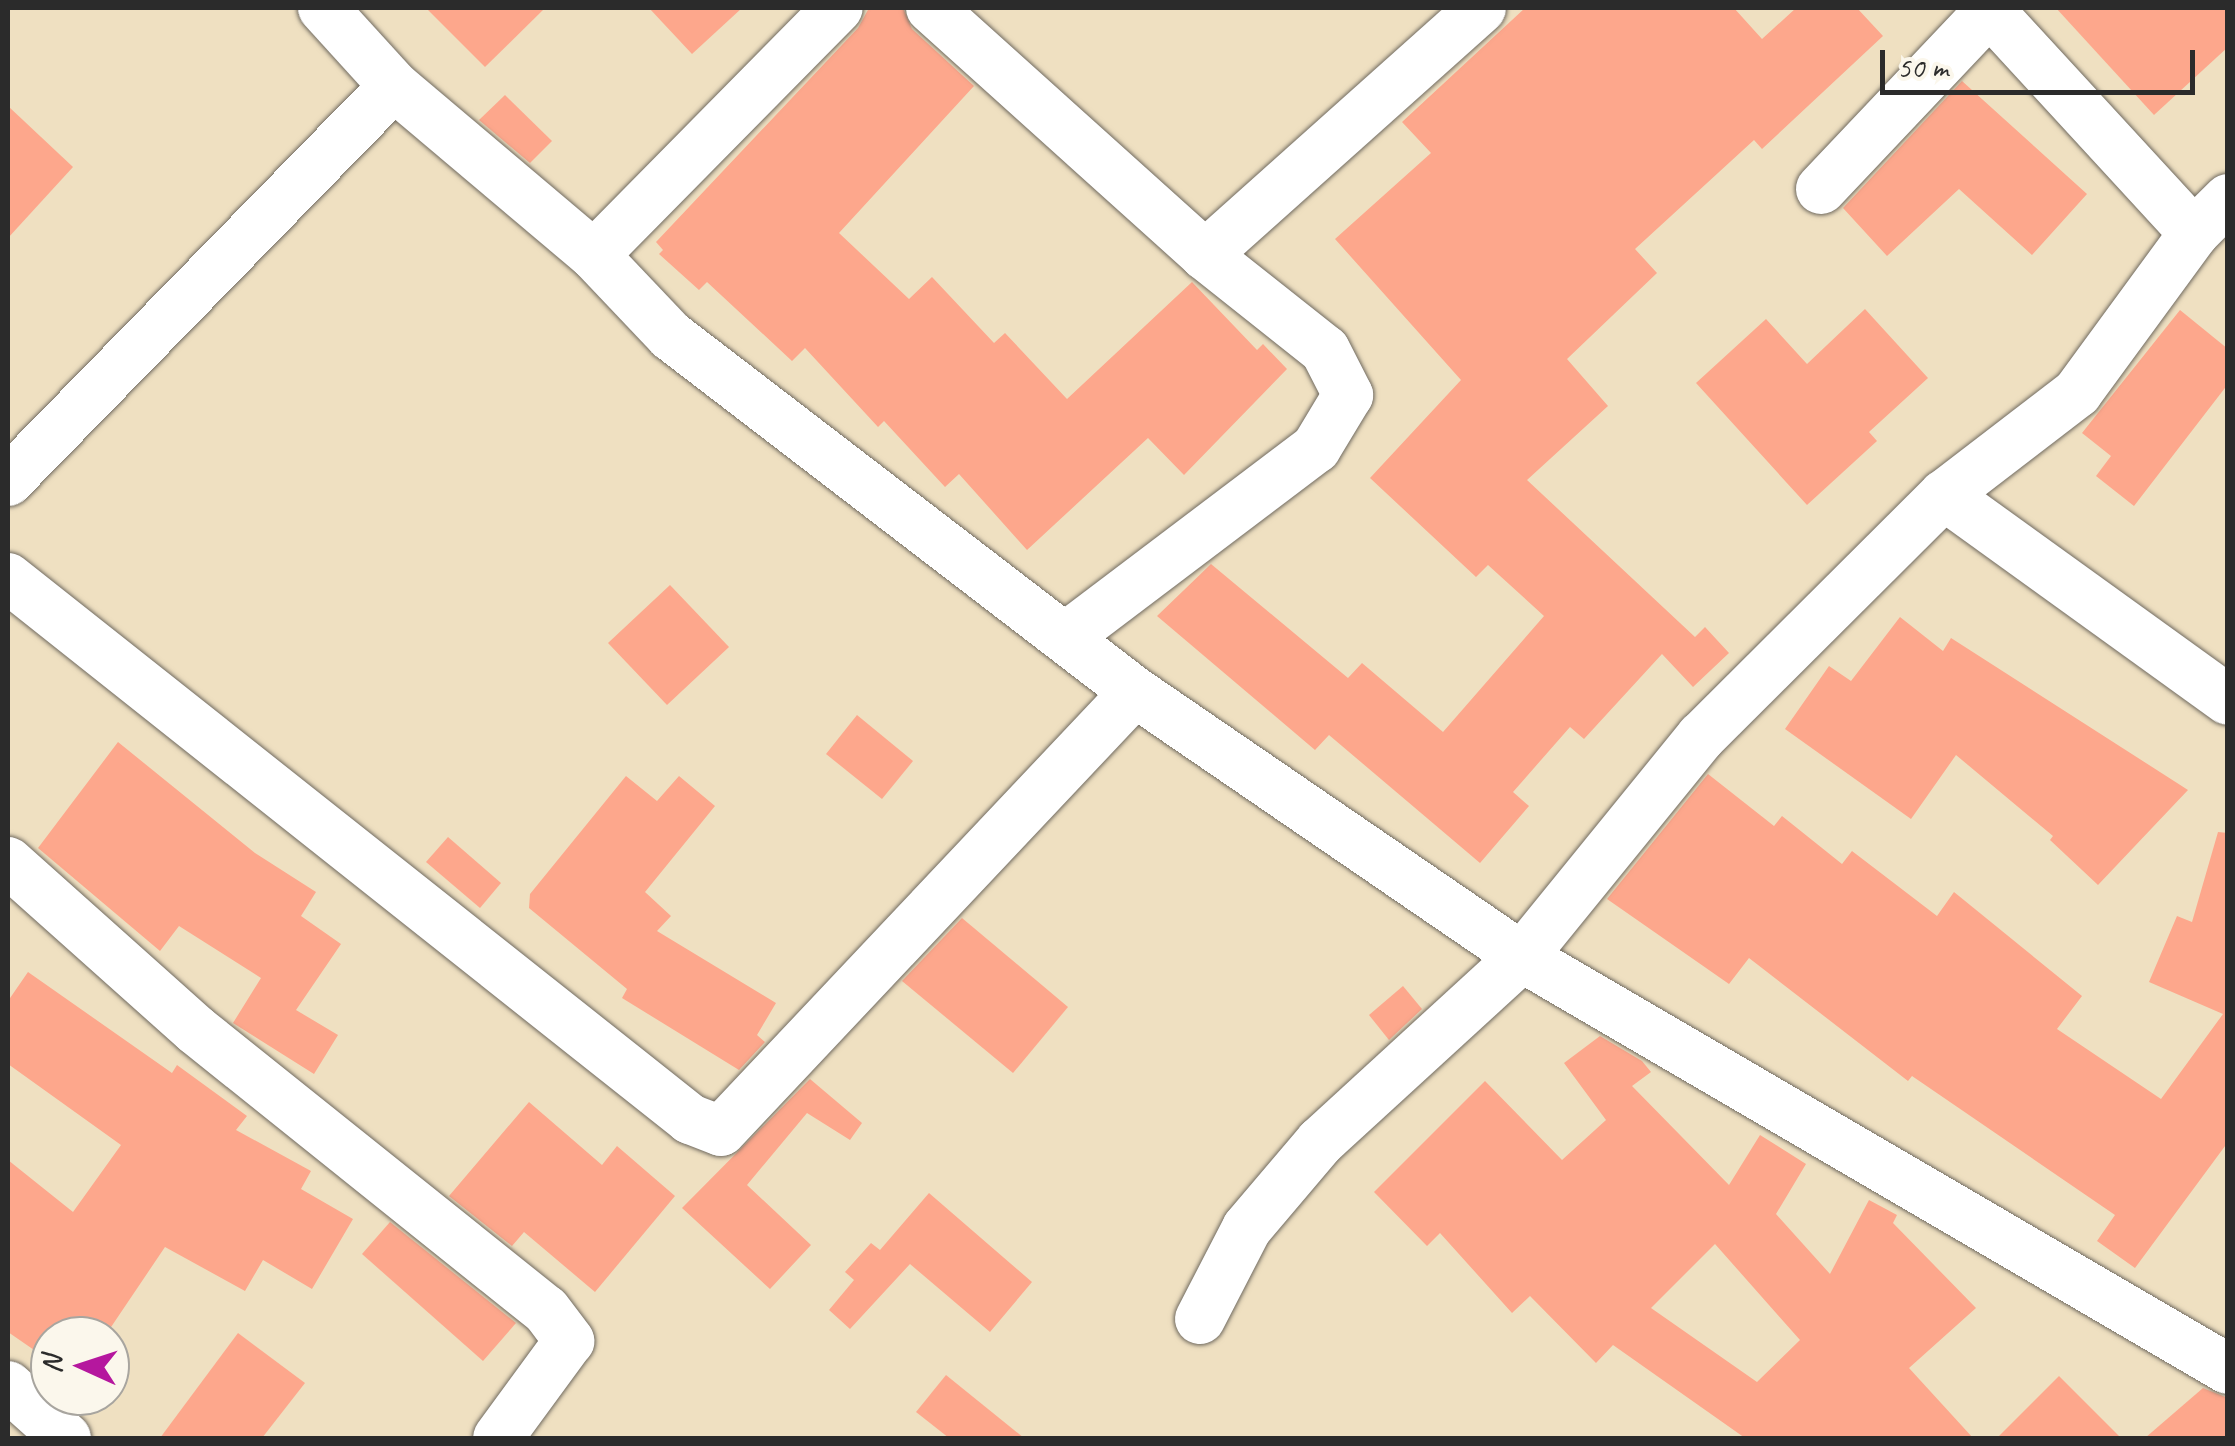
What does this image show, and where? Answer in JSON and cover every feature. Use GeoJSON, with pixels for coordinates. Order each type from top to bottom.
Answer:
{"type":"FeatureCollection","features":[{"type":"Feature","properties":{"kind":"street"},"geometry":{"type":"LineString","coordinates":[[323,8],[394,86],[594,255],[671,336],[1135,692],[1522,958],[2228,1368]]}},
{"type":"Feature","properties":{"kind":"street"},"geometry":{"type":"LineString","coordinates":[[594,255],[838,8]]}},
{"type":"Feature","properties":{"kind":"street"},"geometry":{"type":"LineString","coordinates":[[931,8],[1205,255],[1325,350],[1348,396],[1316,448],[1066,637]]}},
{"type":"Feature","properties":{"kind":"street"},"geometry":{"type":"LineString","coordinates":[[1205,255],[1480,8]]}},
{"type":"Feature","properties":{"kind":"street"},"geometry":{"type":"LineString","coordinates":[[1200,1319],[1247,1228],[1320,1142],[1522,958],[1702,738],[1944,495],[2077,393],[2211,216],[1989,8],[1821,189]]}},
{"type":"Feature","properties":{"kind":"street"},"geometry":{"type":"LineString","coordinates":[[8,481],[394,86]]}},
{"type":"Feature","properties":{"kind":"street"},"geometry":{"type":"LineString","coordinates":[[1944,495],[2228,700]]}},
{"type":"Feature","properties":{"kind":"street"},"geometry":{"type":"LineString","coordinates":[[8,578],[690,1119],[721,1131],[1135,692]]}},
{"type":"Feature","properties":{"kind":"street"},"geometry":{"type":"LineString","coordinates":[[8,862],[196,1030],[546,1310],[569,1341],[498,1438]]}},
{"type":"Feature","properties":{"kind":"street"},"geometry":{"type":"LineString","coordinates":[[8,1386],[66,1438]]}},
{"type":"Feature","properties":{"kind":"building"},"geometry":{"type":"Polygon","coordinates":[[[426,8],[545,8],[485,67],[426,8]]]}},
{"type":"Feature","properties":{"kind":"building"},"geometry":{"type":"Polygon","coordinates":[[[649,8],[742,8],[692,54],[649,8]]]}},
{"type":"Feature","properties":{"kind":"building"},"geometry":{"type":"Polygon","coordinates":[[[869,8],[903,8],[912,29],[974,86],[839,233],[909,299],[932,277],[994,343],[1005,333],[1067,399],[1192,282],[1257,350],[1263,344],[1287,369],[1184,475],[1148,438],[1027,550],[959,474],[945,487],[884,421],[878,427],[805,348],[792,361],[707,282],[699,290],[659,254],[663,250],[656,242],[858,28],[869,8]]]}},
{"type":"Feature","properties":{"kind":"building"},"geometry":{"type":"Polygon","coordinates":[[[1525,8],[1734,8],[1762,39],[1796,8],[1857,8],[1883,36],[1762,149],[1754,140],[1635,249],[1657,273],[1567,359],[1608,406],[1527,480],[1695,637],[1705,627],[1729,653],[1693,687],[1662,654],[1584,739],[1570,727],[1513,792],[1529,806],[1480,863],[1329,735],[1315,750],[1157,616],[1211,564],[1348,678],[1362,663],[1443,732],[1544,616],[1488,565],[1476,577],[1370,478],[1461,380],[1335,239],[1431,153],[1402,122],[1525,8]]]}},
{"type":"Feature","properties":{"kind":"building"},"geometry":{"type":"Polygon","coordinates":[[[2056,8],[2228,8],[2228,47],[2154,115],[2056,8]]]}},
{"type":"Feature","properties":{"kind":"building"},"geometry":{"type":"Polygon","coordinates":[[[1962,81],[2087,194],[2032,255],[1959,189],[1887,256],[1843,208],[1962,81]]]}},
{"type":"Feature","properties":{"kind":"building"},"geometry":{"type":"Polygon","coordinates":[[[505,95],[552,141],[530,163],[479,120],[505,95]]]}},
{"type":"Feature","properties":{"kind":"building"},"geometry":{"type":"Polygon","coordinates":[[[8,106],[73,167],[8,238],[8,106]]]}},
{"type":"Feature","properties":{"kind":"building"},"geometry":{"type":"Polygon","coordinates":[[[1865,309],[1928,378],[1869,432],[1877,441],[1807,505],[1696,383],[1766,319],[1807,364],[1865,309]]]}},
{"type":"Feature","properties":{"kind":"building"},"geometry":{"type":"Polygon","coordinates":[[[2180,310],[2228,349],[2228,384],[2134,506],[2096,476],[2111,456],[2082,433],[2180,310]]]}},
{"type":"Feature","properties":{"kind":"building"},"geometry":{"type":"Polygon","coordinates":[[[670,585],[729,647],[667,705],[608,643],[670,585]]]}},
{"type":"Feature","properties":{"kind":"building"},"geometry":{"type":"Polygon","coordinates":[[[1900,617],[1943,651],[1951,638],[2188,790],[2098,885],[2050,840],[2053,836],[1956,755],[1911,819],[1785,729],[1829,666],[1851,681],[1900,617]]]}},
{"type":"Feature","properties":{"kind":"building"},"geometry":{"type":"Polygon","coordinates":[[[857,715],[913,761],[882,799],[826,754],[857,715]]]}},
{"type":"Feature","properties":{"kind":"building"},"geometry":{"type":"Polygon","coordinates":[[[118,742],[255,853],[316,892],[301,916],[341,944],[296,1010],[338,1035],[314,1074],[233,1023],[261,978],[179,926],[160,951],[38,848],[118,742]]]}},
{"type":"Feature","properties":{"kind":"building"},"geometry":{"type":"Polygon","coordinates":[[[1708,774],[1774,826],[1782,816],[1842,864],[1852,851],[1937,916],[1954,892],[2082,996],[2057,1029],[2161,1099],[2223,1014],[2149,982],[2177,916],[2192,922],[2218,832],[2228,833],[2228,1142],[2135,1268],[2097,1241],[2115,1215],[1912,1076],[1908,1081],[1749,958],[1729,984],[1607,899],[1708,774]]]}},
{"type":"Feature","properties":{"kind":"building"},"geometry":{"type":"Polygon","coordinates":[[[626,776],[657,801],[679,776],[715,806],[645,892],[671,916],[657,931],[776,1003],[757,1035],[765,1042],[739,1070],[622,998],[627,989],[529,908],[530,894],[626,776]]]}},
{"type":"Feature","properties":{"kind":"building"},"geometry":{"type":"Polygon","coordinates":[[[448,837],[501,883],[480,908],[426,862],[448,837]]]}},
{"type":"Feature","properties":{"kind":"building"},"geometry":{"type":"Polygon","coordinates":[[[962,918],[1068,1007],[1013,1073],[902,981],[962,918]]]}},
{"type":"Feature","properties":{"kind":"building"},"geometry":{"type":"Polygon","coordinates":[[[28,972],[172,1073],[177,1065],[247,1116],[236,1130],[311,1171],[301,1189],[353,1219],[312,1289],[263,1260],[245,1291],[165,1247],[118,1316],[30,1316],[30,1347],[8,1332],[8,1160],[73,1212],[121,1145],[8,1064],[8,1001],[28,972]]]}},
{"type":"Feature","properties":{"kind":"building"},"geometry":{"type":"Polygon","coordinates":[[[1403,986],[1422,1009],[1389,1040],[1369,1015],[1403,986]]]}},
{"type":"Feature","properties":{"kind":"building"},"geometry":{"type":"Polygon","coordinates":[[[1600,1036],[1642,1061],[1651,1072],[1632,1086],[1729,1185],[1760,1135],[1806,1164],[1776,1214],[1830,1274],[1869,1200],[1897,1215],[1893,1223],[1976,1308],[1909,1368],[1973,1438],[1745,1438],[1613,1345],[1596,1363],[1530,1296],[1512,1313],[1440,1233],[1427,1246],[1374,1192],[1485,1081],[1562,1160],[1606,1120],[1564,1063],[1600,1036]],[[1715,1244],[1651,1308],[1757,1382],[1800,1340],[1715,1244]]]}},
{"type":"Feature","properties":{"kind":"building"},"geometry":{"type":"Polygon","coordinates":[[[810,1079],[862,1123],[850,1140],[807,1113],[747,1185],[811,1245],[770,1289],[682,1208],[810,1079]]]}},
{"type":"Feature","properties":{"kind":"building"},"geometry":{"type":"Polygon","coordinates":[[[529,1102],[602,1165],[617,1146],[675,1196],[595,1292],[524,1232],[512,1246],[449,1196],[529,1102]]]}},
{"type":"Feature","properties":{"kind":"building"},"geometry":{"type":"Polygon","coordinates":[[[929,1193],[1032,1282],[990,1332],[910,1264],[850,1329],[829,1310],[854,1280],[845,1272],[871,1243],[880,1250],[929,1193]]]}},
{"type":"Feature","properties":{"kind":"building"},"geometry":{"type":"Polygon","coordinates":[[[390,1222],[516,1323],[483,1361],[362,1254],[390,1222]]]}},
{"type":"Feature","properties":{"kind":"building"},"geometry":{"type":"Polygon","coordinates":[[[238,1333],[305,1383],[262,1438],[160,1438],[238,1333]]]}},
{"type":"Feature","properties":{"kind":"building"},"geometry":{"type":"Polygon","coordinates":[[[946,1375],[1024,1438],[949,1438],[916,1412],[946,1375]]]}},
{"type":"Feature","properties":{"kind":"building"},"geometry":{"type":"Polygon","coordinates":[[[2059,1376],[2121,1438],[1997,1438],[2059,1376]]]}},
{"type":"Feature","properties":{"kind":"building"},"geometry":{"type":"Polygon","coordinates":[[[2203,1388],[2228,1398],[2228,1438],[2145,1438],[2203,1388]]]}}]}
